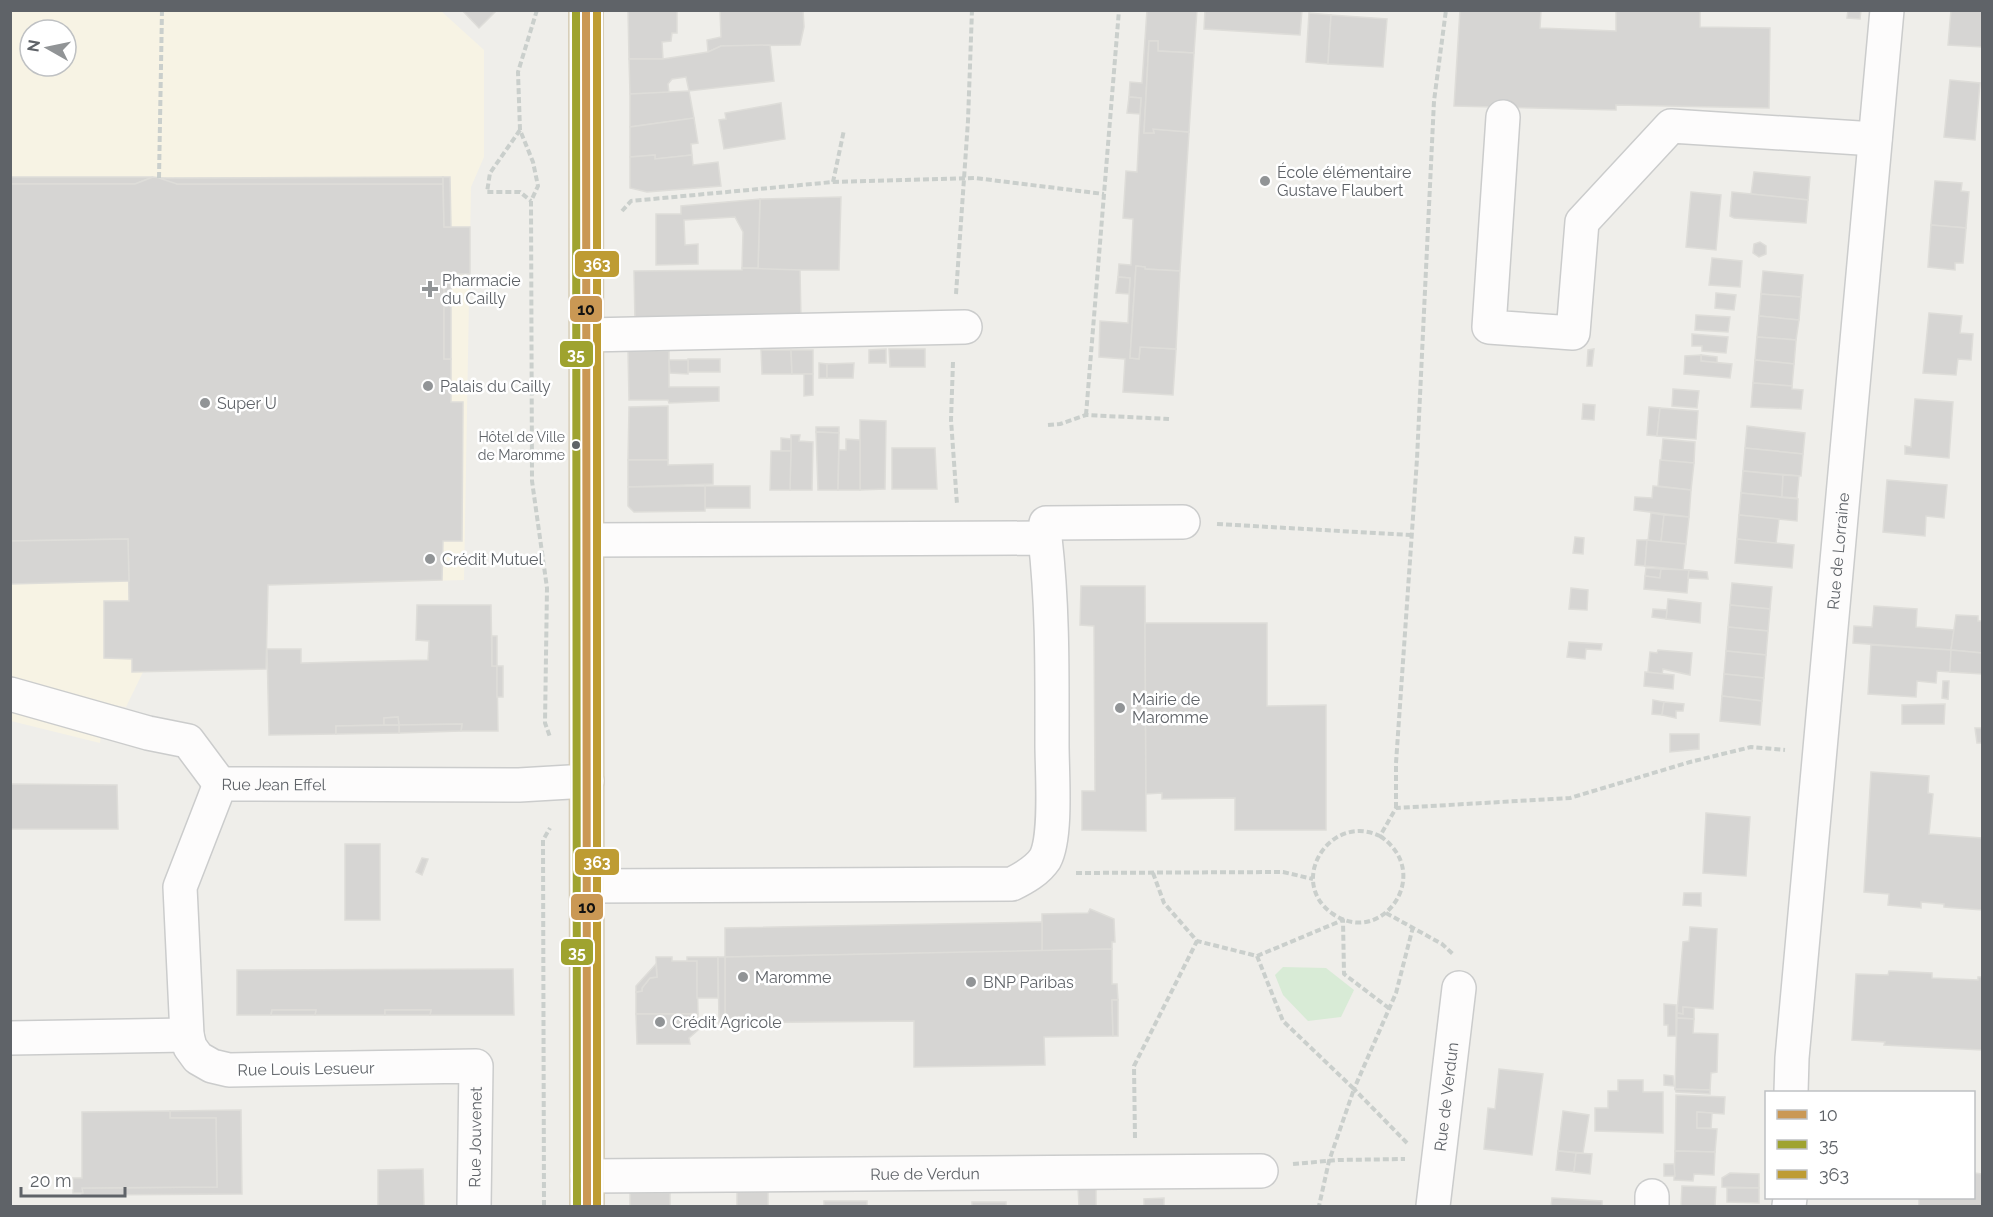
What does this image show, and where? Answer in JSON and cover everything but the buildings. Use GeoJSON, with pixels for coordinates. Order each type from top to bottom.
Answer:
{"type":"FeatureCollection","features":[{"type":"Feature","properties":{"kind":"main road"},"geometry":{"type":"LineString","coordinates":[[586,10],[587,1191]]}},
{"type":"Feature","properties":{"kind":"street","name":"Rue de Lorraine"},"geometry":{"type":"LineString","coordinates":[[1791,1091],[1792,1058],[1887,10]]}},
{"type":"Feature","properties":{"kind":"street"},"geometry":{"type":"LineString","coordinates":[[1503,117],[1490,327],[1573,333],[1582,222],[1671,126],[1875,139]]}},
{"type":"Feature","properties":{"kind":"street"},"geometry":{"type":"LineString","coordinates":[[587,335],[959,328]]}},
{"type":"Feature","properties":{"kind":"street"},"geometry":{"type":"LineString","coordinates":[[1046,523],[1183,522]]}},
{"type":"Feature","properties":{"kind":"street"},"geometry":{"type":"LineString","coordinates":[[587,540],[1045,538],[1051,586],[1053,800],[1050,843],[1044,859],[1030,874],[1012,884],[985,886],[587,886]]}},
{"type":"Feature","properties":{"kind":"street"},"geometry":{"type":"LineString","coordinates":[[10,694],[148,733],[188,741],[220,784]]}},
{"type":"Feature","properties":{"kind":"street","name":"Rue Jean Effel"},"geometry":{"type":"LineString","coordinates":[[187,1035],[180,887],[220,784],[519,785],[587,781]]}},
{"type":"Feature","properties":{"kind":"street","name":"Rue de Verdun"},"geometry":{"type":"LineString","coordinates":[[1433,1206],[1430,1159],[1459,988]]}},
{"type":"Feature","properties":{"kind":"street"},"geometry":{"type":"LineString","coordinates":[[10,1038],[187,1035]]}},
{"type":"Feature","properties":{"kind":"street","name":"Rue Louis Lesueur"},"geometry":{"type":"LineString","coordinates":[[187,1035],[190,1047],[198,1058],[212,1066],[229,1070],[476,1066]]}},
{"type":"Feature","properties":{"kind":"street","name":"Rue Jouvenet"},"geometry":{"type":"LineString","coordinates":[[474,1206],[476,1066]]}},
{"type":"Feature","properties":{"kind":"street","name":"Rue de Verdun"},"geometry":{"type":"LineString","coordinates":[[587,1191],[1261,1171]]}},
{"type":"Feature","properties":{"kind":"path"},"geometry":{"type":"LineString","coordinates":[[159,178],[162,10]]}},
{"type":"Feature","properties":{"kind":"path"},"geometry":{"type":"LineString","coordinates":[[537,10],[518,72],[520,130],[533,162],[538,186],[531,201],[532,481],[547,588],[545,723]]}},
{"type":"Feature","properties":{"kind":"path"},"geometry":{"type":"LineString","coordinates":[[959,538],[951,420],[959,328],[963,179],[972,10]]}},
{"type":"Feature","properties":{"kind":"path"},"geometry":{"type":"LineString","coordinates":[[1086,415],[1119,10]]}},
{"type":"Feature","properties":{"kind":"path"},"geometry":{"type":"LineString","coordinates":[[1380,836],[1396,808],[1397,752],[1430,225],[1434,101],[1446,10]]}},
{"type":"Feature","properties":{"kind":"path"},"geometry":{"type":"LineString","coordinates":[[520,130],[490,173],[487,192],[520,192],[531,201]]}},
{"type":"Feature","properties":{"kind":"path"},"geometry":{"type":"LineString","coordinates":[[833,182],[844,130]]}},
{"type":"Feature","properties":{"kind":"path"},"geometry":{"type":"LineString","coordinates":[[586,219],[614,219],[631,201],[833,182],[963,179],[1104,194]]}},
{"type":"Feature","properties":{"kind":"path"},"geometry":{"type":"LineString","coordinates":[[1048,424],[1060,424],[1086,415],[1169,419]]}},
{"type":"Feature","properties":{"kind":"path"},"geometry":{"type":"LineString","coordinates":[[1183,522],[1411,535]]}},
{"type":"Feature","properties":{"kind":"path"},"geometry":{"type":"LineString","coordinates":[[1396,808],[1570,798],[1690,762],[1751,747],[1819,755]]}},
{"type":"Feature","properties":{"kind":"path"},"geometry":{"type":"LineString","coordinates":[[1358,831],[1371,831],[1398,852],[1404,873],[1400,895],[1386,913],[1363,922],[1343,920],[1334,915],[1320,902],[1313,879],[1313,866],[1318,854],[1335,837],[1358,831]]}},
{"type":"Feature","properties":{"kind":"path"},"geometry":{"type":"LineString","coordinates":[[543,840],[544,1206]]}},
{"type":"Feature","properties":{"kind":"path"},"geometry":{"type":"LineString","coordinates":[[1030,874],[1283,872],[1313,879]]}},
{"type":"Feature","properties":{"kind":"path"},"geometry":{"type":"LineString","coordinates":[[1153,873],[1164,903],[1197,941],[1257,956],[1343,920]]}},
{"type":"Feature","properties":{"kind":"path"},"geometry":{"type":"LineString","coordinates":[[1386,913],[1442,944],[1462,962],[1459,988]]}},
{"type":"Feature","properties":{"kind":"path"},"geometry":{"type":"LineString","coordinates":[[1343,920],[1344,974],[1390,1009]]}},
{"type":"Feature","properties":{"kind":"path"},"geometry":{"type":"LineString","coordinates":[[1319,1206],[1329,1161],[1354,1089],[1390,1009],[1413,927]]}},
{"type":"Feature","properties":{"kind":"path"},"geometry":{"type":"LineString","coordinates":[[1135,1145],[1134,1066],[1197,941]]}},
{"type":"Feature","properties":{"kind":"path"},"geometry":{"type":"LineString","coordinates":[[1257,956],[1283,1021],[1430,1159]]}},
{"type":"Feature","properties":{"kind":"path"},"geometry":{"type":"LineString","coordinates":[[1261,1171],[1271,1164],[1430,1159]]}},
{"type":"Feature","properties":{"kind":"shaded area"},"geometry":{"type":"Polygon","coordinates":[[[11,11],[441,11],[484,50],[484,157],[471,187],[464,580],[268,585],[266,669],[143,672],[126,707],[106,704],[100,743],[11,721],[11,11]]]}},
{"type":"Feature","properties":{"kind":"green space"},"geometry":{"type":"Polygon","coordinates":[[[1283,967],[1326,968],[1354,990],[1341,1017],[1308,1021],[1283,995],[1275,975],[1283,967]]]}},
{"type":"Feature","properties":{"kind":"transit line","name":"35"},"geometry":{"type":"LineString","coordinates":[[576,10],[577,1206]]}},
{"type":"Feature","properties":{"kind":"transit line","name":"10"},"geometry":{"type":"LineString","coordinates":[[586,10],[587,1206]]}},
{"type":"Feature","properties":{"kind":"transit line","name":"363"},"geometry":{"type":"LineString","coordinates":[[597,10],[597,1206]]}},
{"type":"Feature","properties":{"kind":"place","name":"École élémentaire Gustave Flaubert"},"geometry":{"type":"Point","coordinates":[1265,181]}},
{"type":"Feature","properties":{"kind":"place","name":"Pharmacie du Cailly"},"geometry":{"type":"Point","coordinates":[430,289]}},
{"type":"Feature","properties":{"kind":"place","name":"Palais du Cailly"},"geometry":{"type":"Point","coordinates":[428,386]}},
{"type":"Feature","properties":{"kind":"place","name":"Super U"},"geometry":{"type":"Point","coordinates":[205,403]}},
{"type":"Feature","properties":{"kind":"place","name":"Hôtel de Ville de Maromme"},"geometry":{"type":"Point","coordinates":[576,445]}},
{"type":"Feature","properties":{"kind":"place","name":"Crédit Mutuel"},"geometry":{"type":"Point","coordinates":[430,559]}},
{"type":"Feature","properties":{"kind":"place","name":"Mairie de Maromme"},"geometry":{"type":"Point","coordinates":[1120,708]}},
{"type":"Feature","properties":{"kind":"place","name":"Maromme"},"geometry":{"type":"Point","coordinates":[743,977]}},
{"type":"Feature","properties":{"kind":"place","name":"BNP Paribas"},"geometry":{"type":"Point","coordinates":[971,982]}},
{"type":"Feature","properties":{"kind":"place","name":"Crédit Agricole"},"geometry":{"type":"Point","coordinates":[660,1022]}}]}
